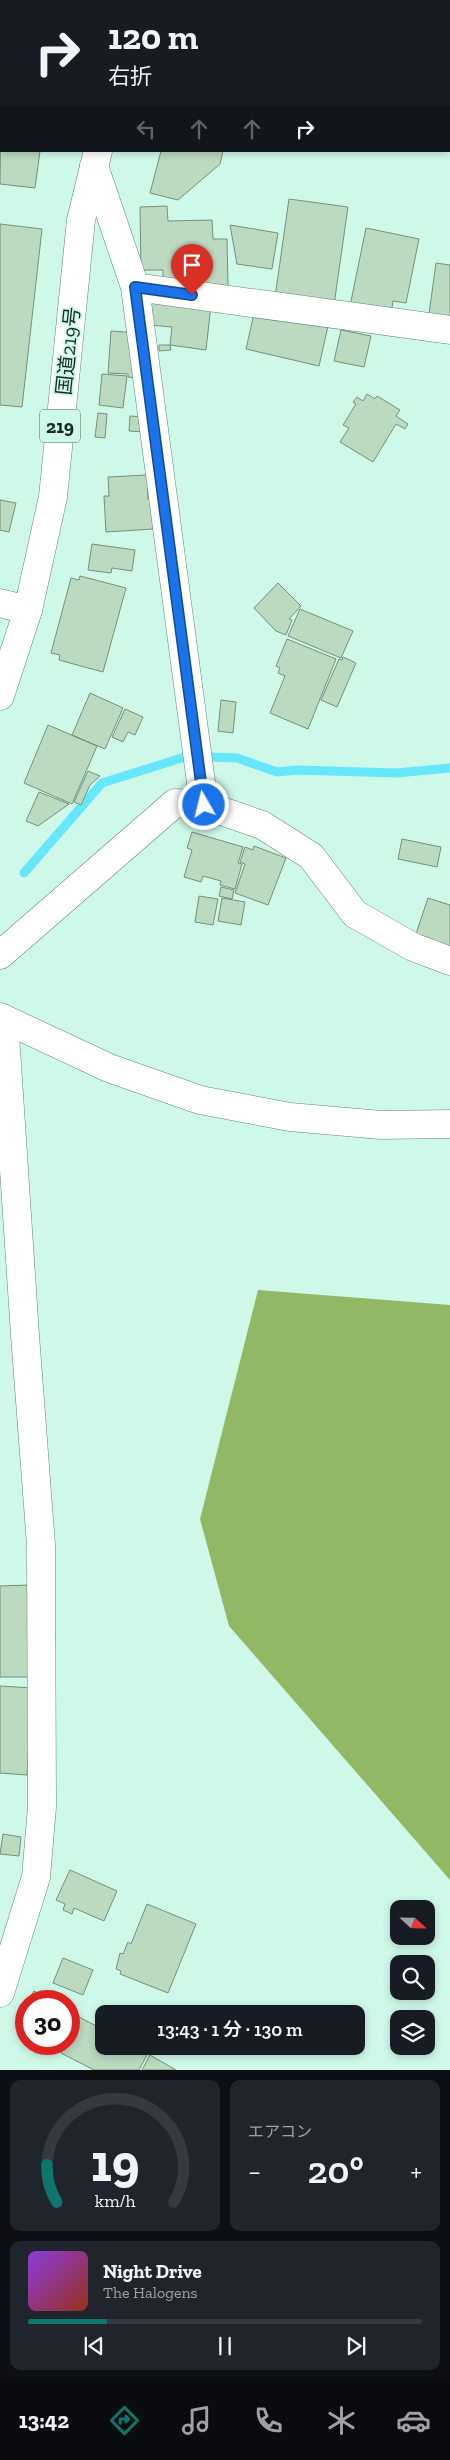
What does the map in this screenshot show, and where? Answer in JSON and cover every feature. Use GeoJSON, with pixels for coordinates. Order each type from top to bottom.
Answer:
{"type":"FeatureCollection","features":[{"type":"Feature","properties":{"kind":"main road"},"geometry":{"type":"LineString","coordinates":[[96,159],[135,287],[204,805]]}},
{"type":"Feature","properties":{"kind":"main road","name":"国道219号"},"geometry":{"type":"LineString","coordinates":[[0,696],[28,610],[53,497],[81,220],[96,159]]}},
{"type":"Feature","properties":{"kind":"main road"},"geometry":{"type":"LineString","coordinates":[[135,287],[450,330]]}},
{"type":"Feature","properties":{"kind":"main road"},"geometry":{"type":"LineString","coordinates":[[0,603],[28,610]]}},
{"type":"Feature","properties":{"kind":"main road"},"geometry":{"type":"LineString","coordinates":[[0,955],[176,803],[204,805],[262,825],[311,856],[355,914],[413,947],[450,961]]}},
{"type":"Feature","properties":{"kind":"main road"},"geometry":{"type":"LineString","coordinates":[[0,1993],[36,1877],[42,1807],[42,1545],[2,1018],[110,1068],[200,1100],[290,1117],[381,1126],[450,1124]]}},
{"type":"Feature","properties":{"kind":"green space"},"geometry":{"type":"Polygon","coordinates":[[[258,1290],[450,1305],[450,1880],[229,1626],[200,1519],[258,1290]]]}},
{"type":"Feature","properties":{"kind":"building"},"geometry":{"type":"Polygon","coordinates":[[[0,152],[40,152],[35,188],[0,184],[0,152]]]}},
{"type":"Feature","properties":{"kind":"building"},"geometry":{"type":"Polygon","coordinates":[[[161,152],[223,152],[220,164],[178,200],[150,193],[161,152]]]}},
{"type":"Feature","properties":{"kind":"building"},"geometry":{"type":"Polygon","coordinates":[[[289,199],[348,207],[334,305],[275,297],[289,199]]]}},
{"type":"Feature","properties":{"kind":"building"},"geometry":{"type":"Polygon","coordinates":[[[167,206],[168,221],[212,220],[213,239],[227,239],[228,286],[193,287],[193,280],[163,280],[163,270],[141,270],[140,207],[167,206]]]}},
{"type":"Feature","properties":{"kind":"building"},"geometry":{"type":"Polygon","coordinates":[[[0,224],[42,229],[22,407],[0,405],[0,224]]]}},
{"type":"Feature","properties":{"kind":"building"},"geometry":{"type":"Polygon","coordinates":[[[230,225],[278,233],[272,269],[237,264],[230,225]]]}},
{"type":"Feature","properties":{"kind":"building"},"geometry":{"type":"Polygon","coordinates":[[[366,228],[419,239],[406,303],[393,301],[391,314],[350,306],[366,228]]]}},
{"type":"Feature","properties":{"kind":"building"},"geometry":{"type":"Polygon","coordinates":[[[436,263],[450,265],[450,317],[429,314],[436,263]]]}},
{"type":"Feature","properties":{"kind":"building"},"geometry":{"type":"Polygon","coordinates":[[[152,299],[211,305],[206,350],[170,345],[172,327],[149,325],[152,299]]]}},
{"type":"Feature","properties":{"kind":"building"},"geometry":{"type":"Polygon","coordinates":[[[255,309],[328,326],[319,366],[246,349],[255,309]]]}},
{"type":"Feature","properties":{"kind":"building"},"geometry":{"type":"Polygon","coordinates":[[[341,330],[371,336],[364,367],[334,361],[341,330]]]}},
{"type":"Feature","properties":{"kind":"building"},"geometry":{"type":"Polygon","coordinates":[[[111,331],[139,333],[136,378],[128,377],[128,374],[108,373],[111,331]]]}},
{"type":"Feature","properties":{"kind":"building"},"geometry":{"type":"Polygon","coordinates":[[[159,345],[170,345],[171,350],[159,351],[159,345]]]}},
{"type":"Feature","properties":{"kind":"building"},"geometry":{"type":"Polygon","coordinates":[[[102,374],[127,376],[123,408],[99,405],[102,374]]]}},
{"type":"Feature","properties":{"kind":"building"},"geometry":{"type":"Polygon","coordinates":[[[367,394],[375,399],[377,396],[400,410],[396,416],[408,424],[405,429],[396,424],[373,462],[340,442],[349,428],[343,425],[356,404],[353,402],[357,397],[363,401],[367,394]]]}},
{"type":"Feature","properties":{"kind":"building"},"geometry":{"type":"Polygon","coordinates":[[[98,413],[107,414],[105,438],[95,437],[98,413]]]}},
{"type":"Feature","properties":{"kind":"building"},"geometry":{"type":"Polygon","coordinates":[[[130,416],[145,417],[144,432],[129,431],[130,416]]]}},
{"type":"Feature","properties":{"kind":"building"},"geometry":{"type":"Polygon","coordinates":[[[147,475],[148,499],[152,499],[153,529],[106,532],[104,496],[109,496],[108,477],[147,475]]]}},
{"type":"Feature","properties":{"kind":"building"},"geometry":{"type":"Polygon","coordinates":[[[0,500],[16,503],[9,532],[0,530],[0,500]]]}},
{"type":"Feature","properties":{"kind":"building"},"geometry":{"type":"Polygon","coordinates":[[[92,544],[135,550],[132,571],[112,568],[111,573],[88,570],[92,544]]]}},
{"type":"Feature","properties":{"kind":"building"},"geometry":{"type":"Polygon","coordinates":[[[80,576],[126,588],[103,672],[59,660],[60,655],[51,653],[71,578],[79,580],[80,576]]]}},
{"type":"Feature","properties":{"kind":"building"},"geometry":{"type":"Polygon","coordinates":[[[278,583],[301,606],[289,619],[292,620],[286,635],[276,631],[254,608],[278,583]]]}},
{"type":"Feature","properties":{"kind":"building"},"geometry":{"type":"Polygon","coordinates":[[[300,609],[353,631],[341,658],[288,636],[300,609]]]}},
{"type":"Feature","properties":{"kind":"building"},"geometry":{"type":"Polygon","coordinates":[[[287,639],[336,659],[308,729],[270,713],[285,676],[278,673],[280,668],[276,666],[287,639]]]}},
{"type":"Feature","properties":{"kind":"building"},"geometry":{"type":"Polygon","coordinates":[[[343,657],[356,663],[337,707],[321,700],[339,659],[342,660],[343,657]]]}},
{"type":"Feature","properties":{"kind":"building"},"geometry":{"type":"Polygon","coordinates":[[[90,693],[123,708],[105,749],[72,735],[90,693]]]}},
{"type":"Feature","properties":{"kind":"building"},"geometry":{"type":"Polygon","coordinates":[[[221,700],[236,702],[233,733],[218,731],[221,700]]]}},
{"type":"Feature","properties":{"kind":"building"},"geometry":{"type":"Polygon","coordinates":[[[125,709],[143,717],[135,735],[128,732],[123,742],[112,737],[125,709]]]}},
{"type":"Feature","properties":{"kind":"building"},"geometry":{"type":"Polygon","coordinates":[[[48,725],[97,746],[72,804],[24,783],[48,725]]]}},
{"type":"Feature","properties":{"kind":"building"},"geometry":{"type":"Polygon","coordinates":[[[88,771],[100,776],[90,785],[81,805],[74,802],[88,771]]]}},
{"type":"Feature","properties":{"kind":"building"},"geometry":{"type":"Polygon","coordinates":[[[39,792],[69,804],[38,826],[26,821],[39,792]]]}},
{"type":"Feature","properties":{"kind":"building"},"geometry":{"type":"Polygon","coordinates":[[[192,832],[243,847],[238,863],[242,864],[235,889],[220,885],[221,881],[203,876],[201,882],[184,877],[192,850],[187,848],[192,832]]]}},
{"type":"Feature","properties":{"kind":"building"},"geometry":{"type":"Polygon","coordinates":[[[402,839],[441,847],[437,867],[398,859],[402,839]]]}},
{"type":"Feature","properties":{"kind":"building"},"geometry":{"type":"Polygon","coordinates":[[[254,846],[286,858],[268,905],[235,893],[245,864],[240,862],[245,847],[253,850],[254,846]]]}},
{"type":"Feature","properties":{"kind":"building"},"geometry":{"type":"Polygon","coordinates":[[[221,887],[234,890],[232,899],[219,896],[221,887]]]}},
{"type":"Feature","properties":{"kind":"building"},"geometry":{"type":"Polygon","coordinates":[[[199,896],[218,899],[213,925],[195,922],[199,896]]]}},
{"type":"Feature","properties":{"kind":"building"},"geometry":{"type":"Polygon","coordinates":[[[222,898],[245,902],[241,925],[218,921],[222,898]]]}},
{"type":"Feature","properties":{"kind":"building"},"geometry":{"type":"Polygon","coordinates":[[[428,898],[450,905],[450,948],[415,937],[428,898]]]}},
{"type":"Feature","properties":{"kind":"building"},"geometry":{"type":"Polygon","coordinates":[[[29,1585],[30,1677],[0,1677],[0,1586],[29,1585]]]}},
{"type":"Feature","properties":{"kind":"building"},"geometry":{"type":"Polygon","coordinates":[[[0,1686],[33,1688],[27,1775],[0,1773],[0,1686]]]}},
{"type":"Feature","properties":{"kind":"building"},"geometry":{"type":"Polygon","coordinates":[[[3,1834],[21,1837],[19,1856],[0,1854],[3,1834]]]}},
{"type":"Feature","properties":{"kind":"building"},"geometry":{"type":"Polygon","coordinates":[[[70,1870],[117,1891],[104,1921],[74,1908],[72,1914],[63,1910],[65,1904],[56,1900],[70,1870]]]}},
{"type":"Feature","properties":{"kind":"building"},"geometry":{"type":"Polygon","coordinates":[[[147,1904],[196,1924],[168,1993],[120,1974],[121,1971],[116,1969],[120,1953],[123,1954],[128,1942],[131,1944],[147,1904]]]}},
{"type":"Feature","properties":{"kind":"building"},"geometry":{"type":"Polygon","coordinates":[[[63,1958],[93,1970],[83,1995],[80,1994],[80,1990],[70,1990],[53,1983],[63,1958]]]}},
{"type":"Feature","properties":{"kind":"building"},"geometry":{"type":"Polygon","coordinates":[[[80,2018],[95,2025],[95,2055],[147,2055],[139,2070],[94,2070],[65,2055],[80,2055],[80,2018]]]}},
{"type":"Feature","properties":{"kind":"building"},"geometry":{"type":"Polygon","coordinates":[[[150,2055],[176,2070],[142,2070],[150,2055]]]}},
{"type":"Feature","properties":{"kind":"waterway"},"geometry":{"type":"LineString","coordinates":[[24,873],[102,783],[188,756]]}},
{"type":"Feature","properties":{"kind":"waterway"},"geometry":{"type":"LineString","coordinates":[[210,757],[237,758],[277,772],[297,770],[396,773],[450,768]]}},
{"type":"Feature","properties":{"kind":"route"},"geometry":{"type":"LineString","coordinates":[[192,295],[135,287],[204,805]]}}]}
